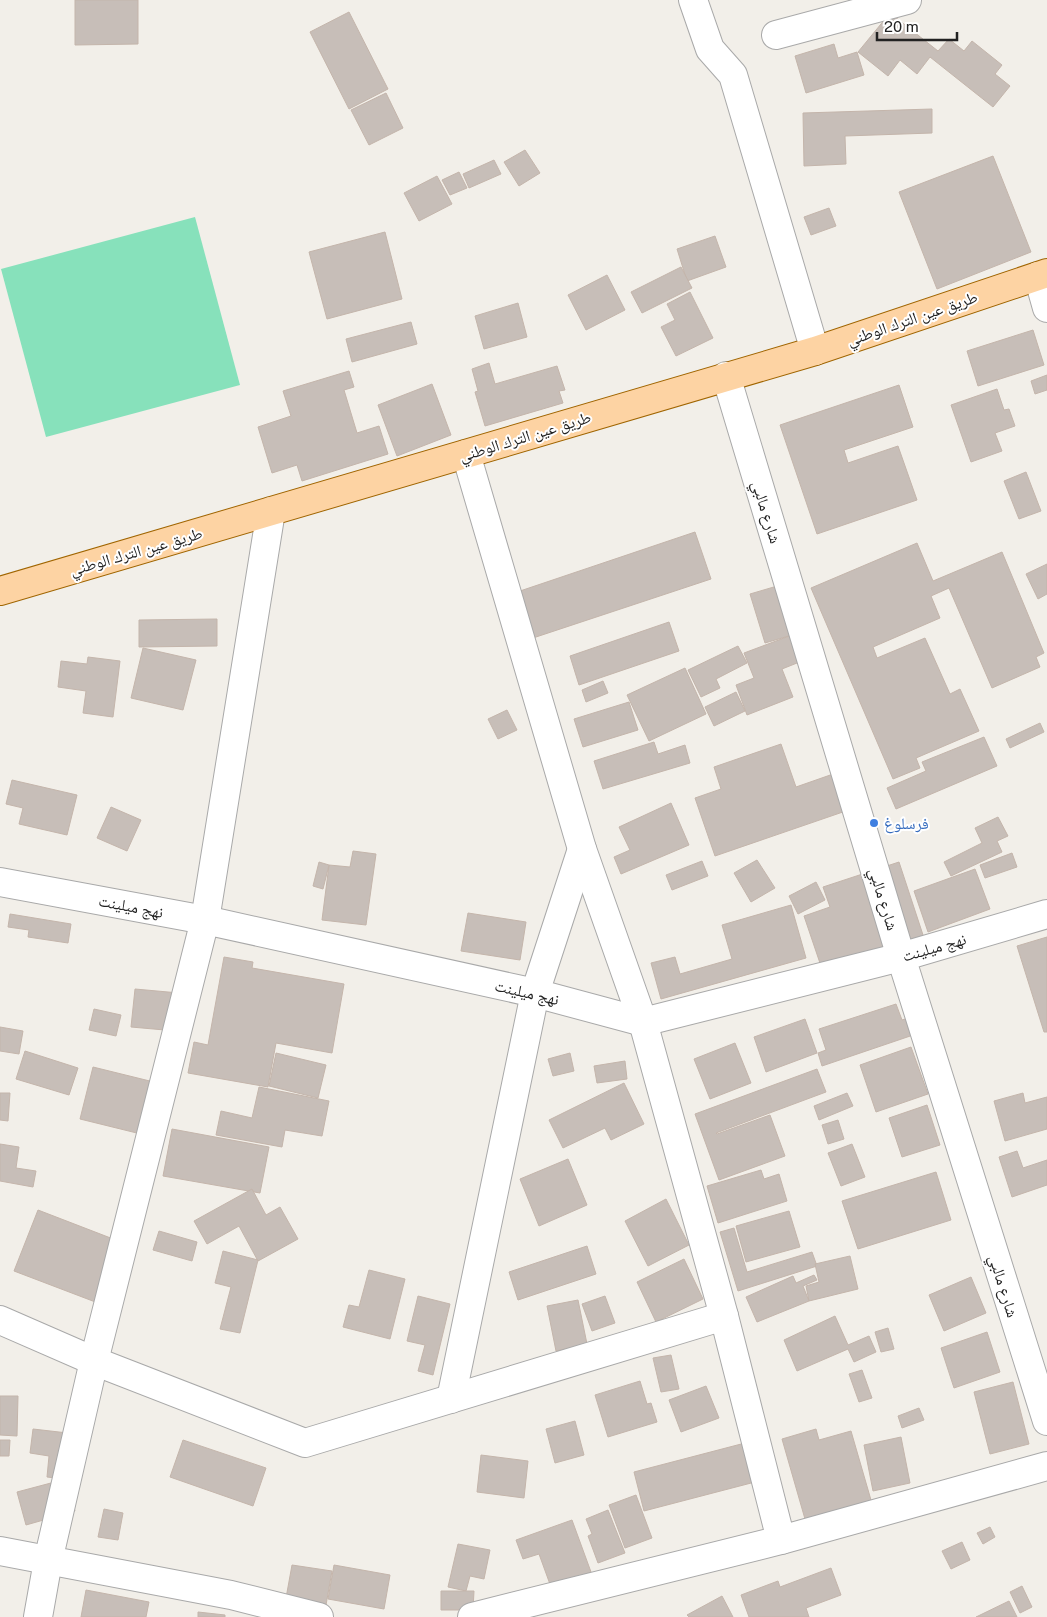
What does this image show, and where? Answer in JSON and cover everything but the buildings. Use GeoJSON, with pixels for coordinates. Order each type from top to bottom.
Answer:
{"type":"FeatureCollection","features":[{"type":"Feature","properties":{"kind":"main road","name":"طريق عين الترك الوطني"},"geometry":{"type":"LineString","coordinates":[[0,591],[815,351],[1042,275]]}},
{"type":"Feature","properties":{"kind":"street"},"geometry":{"type":"LineString","coordinates":[[693,0],[710,48],[733,75],[815,351]]}},
{"type":"Feature","properties":{"kind":"street"},"geometry":{"type":"LineString","coordinates":[[776,35],[907,0]]}},
{"type":"Feature","properties":{"kind":"street"},"geometry":{"type":"LineString","coordinates":[[1042,275],[1047,308]]}},
{"type":"Feature","properties":{"kind":"street","name":"شارع مالبي"},"geometry":{"type":"LineString","coordinates":[[726,376],[901,957],[1047,1421]]}},
{"type":"Feature","properties":{"kind":"street"},"geometry":{"type":"LineString","coordinates":[[466,454],[582,849],[643,1022],[724,1316],[781,1540]]}},
{"type":"Feature","properties":{"kind":"street"},"geometry":{"type":"LineString","coordinates":[[38,1617],[48,1561],[94,1361],[205,920],[271,511]]}},
{"type":"Feature","properties":{"kind":"street"},"geometry":{"type":"LineString","coordinates":[[451,1399],[535,993],[582,849]]}},
{"type":"Feature","properties":{"kind":"street","name":"نهج ميلينت"},"geometry":{"type":"LineString","coordinates":[[0,882],[205,920],[535,993],[643,1022],[901,957],[1047,914]]}},
{"type":"Feature","properties":{"kind":"street"},"geometry":{"type":"LineString","coordinates":[[0,1320],[94,1361],[305,1443],[724,1316]]}},
{"type":"Feature","properties":{"kind":"street"},"geometry":{"type":"LineString","coordinates":[[472,1617],[781,1540],[1047,1466]]}},
{"type":"Feature","properties":{"kind":"street"},"geometry":{"type":"LineString","coordinates":[[0,1551],[231,1596],[319,1617]]}},
{"type":"Feature","properties":{"kind":"green space"},"geometry":{"type":"Polygon","coordinates":[[[195,217],[240,385],[46,437],[1,269],[195,217]]]}},
{"type":"Feature","properties":{"kind":"place","name":"فرسلوغ"},"geometry":{"type":"Point","coordinates":[874,823]}}]}
